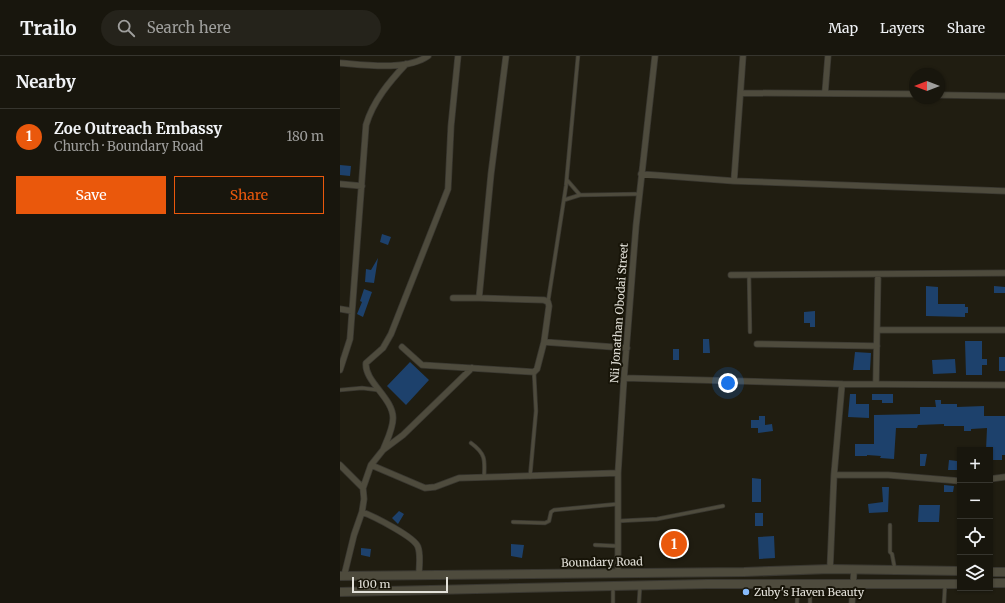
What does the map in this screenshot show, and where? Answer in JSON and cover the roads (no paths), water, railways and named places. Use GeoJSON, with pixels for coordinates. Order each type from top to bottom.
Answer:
{"type":"FeatureCollection","features":[{"type":"Feature","properties":{"kind":"main road","name":"Boundary Road"},"geometry":{"type":"LineString","coordinates":[[342,576],[744,572],[830,569],[957,571]]}},
{"type":"Feature","properties":{"kind":"main road"},"geometry":{"type":"LineString","coordinates":[[993,572],[1005,572]]}},
{"type":"Feature","properties":{"kind":"main road"},"geometry":{"type":"LineString","coordinates":[[340,592],[613,586],[852,583],[957,584]]}},
{"type":"Feature","properties":{"kind":"main road"},"geometry":{"type":"LineString","coordinates":[[993,583],[1005,583]]}},
{"type":"Feature","properties":{"kind":"street"},"geometry":{"type":"LineString","coordinates":[[340,63],[390,65],[406,64],[416,63],[428,56]]}},
{"type":"Feature","properties":{"kind":"street"},"geometry":{"type":"LineString","coordinates":[[383,450],[391,428],[393,416],[386,399],[378,390],[367,371],[366,363],[379,351],[391,334],[448,189],[450,176],[451,126],[458,56]]}},
{"type":"Feature","properties":{"kind":"street"},"geometry":{"type":"LineString","coordinates":[[479,298],[491,174],[506,56]]}},
{"type":"Feature","properties":{"kind":"street","name":"Nii Jonathan Obodai Street"},"geometry":{"type":"LineString","coordinates":[[618,573],[618,473],[624,378],[639,194],[656,56]]}},
{"type":"Feature","properties":{"kind":"street"},"geometry":{"type":"LineString","coordinates":[[734,180],[742,93],[743,56]]}},
{"type":"Feature","properties":{"kind":"street"},"geometry":{"type":"LineString","coordinates":[[825,93],[828,56]]}},
{"type":"Feature","properties":{"kind":"street"},"geometry":{"type":"LineString","coordinates":[[340,370],[350,339],[368,119],[376,102],[394,76],[406,64]]}},
{"type":"Feature","properties":{"kind":"street"},"geometry":{"type":"LineString","coordinates":[[390,65],[394,76]]}},
{"type":"Feature","properties":{"kind":"street"},"geometry":{"type":"LineString","coordinates":[[742,93],[909,94]]}},
{"type":"Feature","properties":{"kind":"street"},"geometry":{"type":"LineString","coordinates":[[945,95],[1005,96]]}},
{"type":"Feature","properties":{"kind":"street"},"geometry":{"type":"LineString","coordinates":[[641,174],[734,180],[1005,191]]}},
{"type":"Feature","properties":{"kind":"street"},"geometry":{"type":"LineString","coordinates":[[340,184],[362,186]]}},
{"type":"Feature","properties":{"kind":"street"},"geometry":{"type":"LineString","coordinates":[[731,275],[1005,273]]}},
{"type":"Feature","properties":{"kind":"street"},"geometry":{"type":"LineString","coordinates":[[876,383],[878,274]]}},
{"type":"Feature","properties":{"kind":"street"},"geometry":{"type":"LineString","coordinates":[[402,347],[422,365],[534,372],[537,369],[544,342],[549,306],[548,302],[544,300],[453,298]]}},
{"type":"Feature","properties":{"kind":"street"},"geometry":{"type":"LineString","coordinates":[[340,309],[352,311]]}},
{"type":"Feature","properties":{"kind":"street"},"geometry":{"type":"LineString","coordinates":[[877,330],[1005,330]]}},
{"type":"Feature","properties":{"kind":"street"},"geometry":{"type":"LineString","coordinates":[[544,342],[627,348]]}},
{"type":"Feature","properties":{"kind":"street"},"geometry":{"type":"LineString","coordinates":[[757,344],[876,346]]}},
{"type":"Feature","properties":{"kind":"street"},"geometry":{"type":"LineString","coordinates":[[342,576],[362,512],[364,499],[363,488],[371,465],[383,450],[403,435],[472,368]]}},
{"type":"Feature","properties":{"kind":"street"},"geometry":{"type":"LineString","coordinates":[[624,378],[842,384],[876,383],[1005,385]]}},
{"type":"Feature","properties":{"kind":"street"},"geometry":{"type":"LineString","coordinates":[[830,569],[834,476],[842,384]]}},
{"type":"Feature","properties":{"kind":"street"},"geometry":{"type":"LineString","coordinates":[[340,465],[363,488]]}},
{"type":"Feature","properties":{"kind":"street"},"geometry":{"type":"LineString","coordinates":[[371,465],[425,488],[435,487],[459,478],[530,477],[618,473]]}},
{"type":"Feature","properties":{"kind":"street"},"geometry":{"type":"LineString","coordinates":[[834,476],[888,474],[957,481]]}},
{"type":"Feature","properties":{"kind":"street"},"geometry":{"type":"LineString","coordinates":[[993,479],[1005,477]]}},
{"type":"Feature","properties":{"kind":"street"},"geometry":{"type":"LineString","coordinates":[[362,512],[376,518],[418,545],[419,576]]}},
{"type":"Feature","properties":{"kind":"street"},"geometry":{"type":"LineString","coordinates":[[852,603],[852,583],[854,570]]}},
{"type":"Feature","properties":{"kind":"lane"},"geometry":{"type":"LineString","coordinates":[[548,302],[567,180],[578,56]]}},
{"type":"Feature","properties":{"kind":"lane"},"geometry":{"type":"LineString","coordinates":[[567,180],[580,194]]}},
{"type":"Feature","properties":{"kind":"lane"},"geometry":{"type":"LineString","coordinates":[[564,200],[580,194],[639,194]]}},
{"type":"Feature","properties":{"kind":"lane"},"geometry":{"type":"LineString","coordinates":[[749,275],[750,332]]}},
{"type":"Feature","properties":{"kind":"lane"},"geometry":{"type":"LineString","coordinates":[[530,477],[536,411],[534,372]]}},
{"type":"Feature","properties":{"kind":"lane"},"geometry":{"type":"LineString","coordinates":[[340,390],[362,388],[378,390]]}},
{"type":"Feature","properties":{"kind":"lane"},"geometry":{"type":"LineString","coordinates":[[470,443],[480,450],[485,458],[484,478]]}},
{"type":"Feature","properties":{"kind":"lane"},"geometry":{"type":"LineString","coordinates":[[513,522],[545,523],[549,521],[551,512],[554,510],[618,504]]}},
{"type":"Feature","properties":{"kind":"lane"},"geometry":{"type":"LineString","coordinates":[[618,522],[657,519],[724,506]]}},
{"type":"Feature","properties":{"kind":"lane"},"geometry":{"type":"LineString","coordinates":[[890,525],[890,552],[892,554],[895,570]]}},
{"type":"Feature","properties":{"kind":"lane"},"geometry":{"type":"LineString","coordinates":[[595,545],[617,546]]}},
{"type":"Feature","properties":{"kind":"lane"},"geometry":{"type":"LineString","coordinates":[[797,603],[798,584]]}},
{"type":"Feature","properties":{"kind":"lane"},"geometry":{"type":"LineString","coordinates":[[810,584],[810,603]]}},
{"type":"Feature","properties":{"kind":"lane"},"geometry":{"type":"LineString","coordinates":[[944,603],[945,584]]}},
{"type":"Feature","properties":{"kind":"lane"},"geometry":{"type":"LineString","coordinates":[[613,586],[613,603]]}},
{"type":"Feature","properties":{"kind":"lane"},"geometry":{"type":"LineString","coordinates":[[639,603],[640,586]]}},
{"type":"Feature","properties":{"kind":"place","name":"Zoe Outreach Embassy"},"geometry":{"type":"Point","coordinates":[674,544]}},
{"type":"Feature","properties":{"kind":"place","name":"Zuby's Haven Beauty"},"geometry":{"type":"Point","coordinates":[746,592]}}]}
